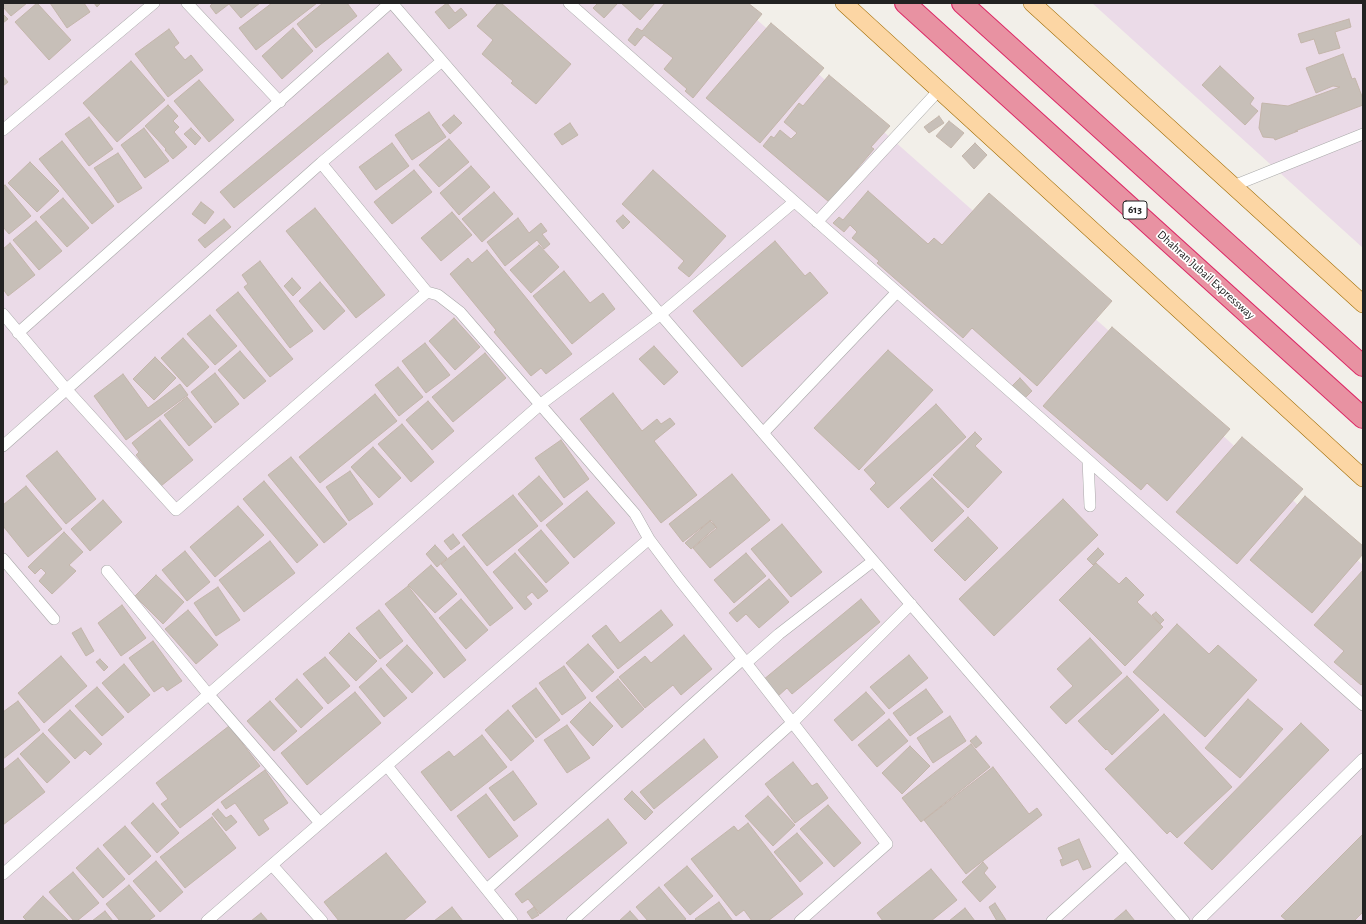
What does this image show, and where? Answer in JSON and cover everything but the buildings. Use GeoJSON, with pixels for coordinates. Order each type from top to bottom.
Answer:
{"type":"FeatureCollection","features":[{"type":"Feature","properties":{"kind":"highway","name":"Dhahran Jubail Expressway"},"geometry":{"type":"LineString","coordinates":[[905,3],[1359,415]]}},
{"type":"Feature","properties":{"kind":"highway"},"geometry":{"type":"LineString","coordinates":[[962,3],[1363,366]]}},
{"type":"Feature","properties":{"kind":"highway"},"geometry":{"type":"LineString","coordinates":[[977,3],[1065,96]]}},
{"type":"Feature","properties":{"kind":"main road"},"geometry":{"type":"LineString","coordinates":[[844,3],[940,89],[1363,478]]}},
{"type":"Feature","properties":{"kind":"main road"},"geometry":{"type":"LineString","coordinates":[[1032,3],[1363,304]]}},
{"type":"Feature","properties":{"kind":"street"},"geometry":{"type":"LineString","coordinates":[[3,130],[154,3]]}},
{"type":"Feature","properties":{"kind":"street"},"geometry":{"type":"LineString","coordinates":[[186,3],[280,102]]}},
{"type":"Feature","properties":{"kind":"street"},"geometry":{"type":"LineString","coordinates":[[569,3],[1088,460],[1363,705]]}},
{"type":"Feature","properties":{"kind":"street"},"geometry":{"type":"LineString","coordinates":[[18,332],[280,102],[388,4],[442,61],[1184,921]]}},
{"type":"Feature","properties":{"kind":"street"},"geometry":{"type":"LineString","coordinates":[[3,446],[322,163],[442,61]]}},
{"type":"Feature","properties":{"kind":"street"},"geometry":{"type":"LineString","coordinates":[[817,222],[940,89]]}},
{"type":"Feature","properties":{"kind":"street"},"geometry":{"type":"LineString","coordinates":[[1234,186],[1363,134]]}},
{"type":"Feature","properties":{"kind":"street"},"geometry":{"type":"LineString","coordinates":[[322,163],[427,292],[438,296],[460,312],[635,514],[649,539],[679,579],[793,722],[887,844],[800,921]]}},
{"type":"Feature","properties":{"kind":"street"},"geometry":{"type":"LineString","coordinates":[[3,874],[541,404],[660,314],[794,202]]}},
{"type":"Feature","properties":{"kind":"street"},"geometry":{"type":"LineString","coordinates":[[3,314],[66,390],[176,510],[427,292]]}},
{"type":"Feature","properties":{"kind":"street"},"geometry":{"type":"LineString","coordinates":[[763,433],[897,292]]}},
{"type":"Feature","properties":{"kind":"street"},"geometry":{"type":"LineString","coordinates":[[1088,460],[1090,506]]}},
{"type":"Feature","properties":{"kind":"street"},"geometry":{"type":"LineString","coordinates":[[207,921],[649,539]]}},
{"type":"Feature","properties":{"kind":"street"},"geometry":{"type":"LineString","coordinates":[[3,559],[54,619]]}},
{"type":"Feature","properties":{"kind":"street"},"geometry":{"type":"LineString","coordinates":[[487,889],[745,661],[873,561]]}},
{"type":"Feature","properties":{"kind":"street"},"geometry":{"type":"LineString","coordinates":[[108,571],[209,695],[320,823]]}},
{"type":"Feature","properties":{"kind":"street"},"geometry":{"type":"LineString","coordinates":[[572,921],[793,722],[911,604]]}},
{"type":"Feature","properties":{"kind":"street"},"geometry":{"type":"LineString","coordinates":[[1198,921],[1363,759]]}},
{"type":"Feature","properties":{"kind":"street"},"geometry":{"type":"LineString","coordinates":[[387,766],[512,921]]}},
{"type":"Feature","properties":{"kind":"street"},"geometry":{"type":"LineString","coordinates":[[1052,921],[1126,854]]}},
{"type":"Feature","properties":{"kind":"street"},"geometry":{"type":"LineString","coordinates":[[272,865],[322,921]]}},
{"type":"Feature","properties":{"kind":"shaded area"},"geometry":{"type":"Polygon","coordinates":[[[3,3],[738,3],[1126,346],[1363,565],[1363,921],[3,921],[3,3]]]}},
{"type":"Feature","properties":{"kind":"shaded area"},"geometry":{"type":"Polygon","coordinates":[[[1092,3],[1363,3],[1363,248],[1092,3]]]}}]}
